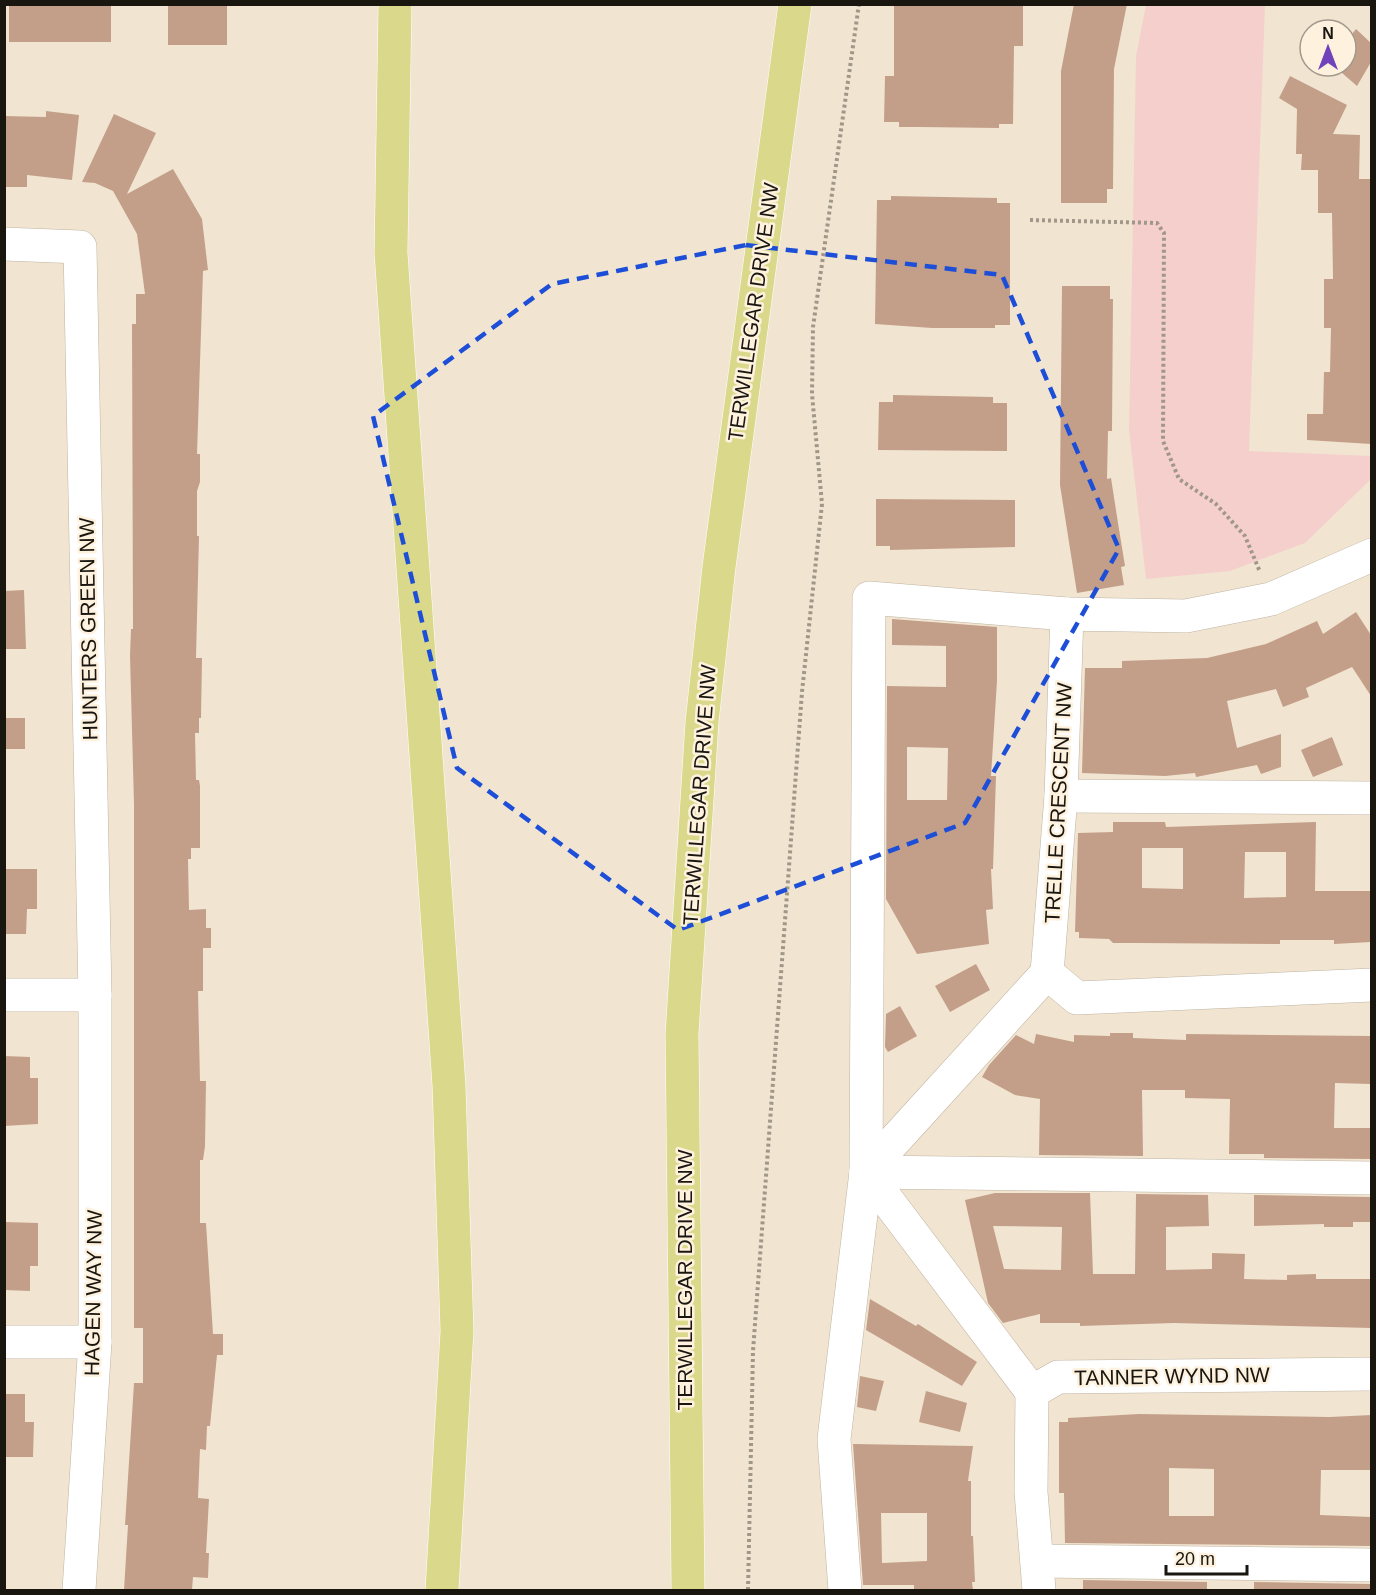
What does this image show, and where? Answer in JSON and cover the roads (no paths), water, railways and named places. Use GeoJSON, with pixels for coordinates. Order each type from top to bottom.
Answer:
{"type":"FeatureCollection","features":[{"type":"Feature","properties":{"kind":"main road"},"geometry":{"type":"LineString","coordinates":[[395,4],[391,253],[449,1086],[456,1307],[442,1590]]}},
{"type":"Feature","properties":{"kind":"main road","name":"TERWILLEGAR DRIVE NW"},"geometry":{"type":"LineString","coordinates":[[688,1590],[682,1034],[702,722],[722,544],[795,4]]}},
{"type":"Feature","properties":{"kind":"street","name":"HUNTERS GREEN NW"},"geometry":{"type":"LineString","coordinates":[[4,244],[80,247],[95,995]]}},
{"type":"Feature","properties":{"kind":"street"},"geometry":{"type":"LineString","coordinates":[[844,1590],[834,1439],[866,1172],[869,598],[1067,614],[1186,616],[1271,599],[1371,555]]}},
{"type":"Feature","properties":{"kind":"street","name":"TRELLE CRESCENT NW"},"geometry":{"type":"LineString","coordinates":[[1047,974],[1061,796],[1067,614]]}},
{"type":"Feature","properties":{"kind":"street"},"geometry":{"type":"LineString","coordinates":[[1061,796],[1371,798]]}},
{"type":"Feature","properties":{"kind":"street"},"geometry":{"type":"LineString","coordinates":[[866,1172],[1047,974],[1077,998],[1371,985]]}},
{"type":"Feature","properties":{"kind":"street"},"geometry":{"type":"LineString","coordinates":[[4,995],[95,995]]}},
{"type":"Feature","properties":{"kind":"street","name":"HAGEN WAY NW"},"geometry":{"type":"LineString","coordinates":[[79,1590],[94,1342],[95,995]]}},
{"type":"Feature","properties":{"kind":"street"},"geometry":{"type":"LineString","coordinates":[[866,1172],[1371,1178]]}},
{"type":"Feature","properties":{"kind":"street"},"geometry":{"type":"LineString","coordinates":[[866,1172],[1032,1392],[1032,1492],[1038,1576],[1371,1565]]}},
{"type":"Feature","properties":{"kind":"street"},"geometry":{"type":"LineString","coordinates":[[4,1342],[94,1342]]}},
{"type":"Feature","properties":{"kind":"street","name":"TANNER WYND NW"},"geometry":{"type":"LineString","coordinates":[[1032,1392],[1058,1377],[1371,1374]]}}]}
